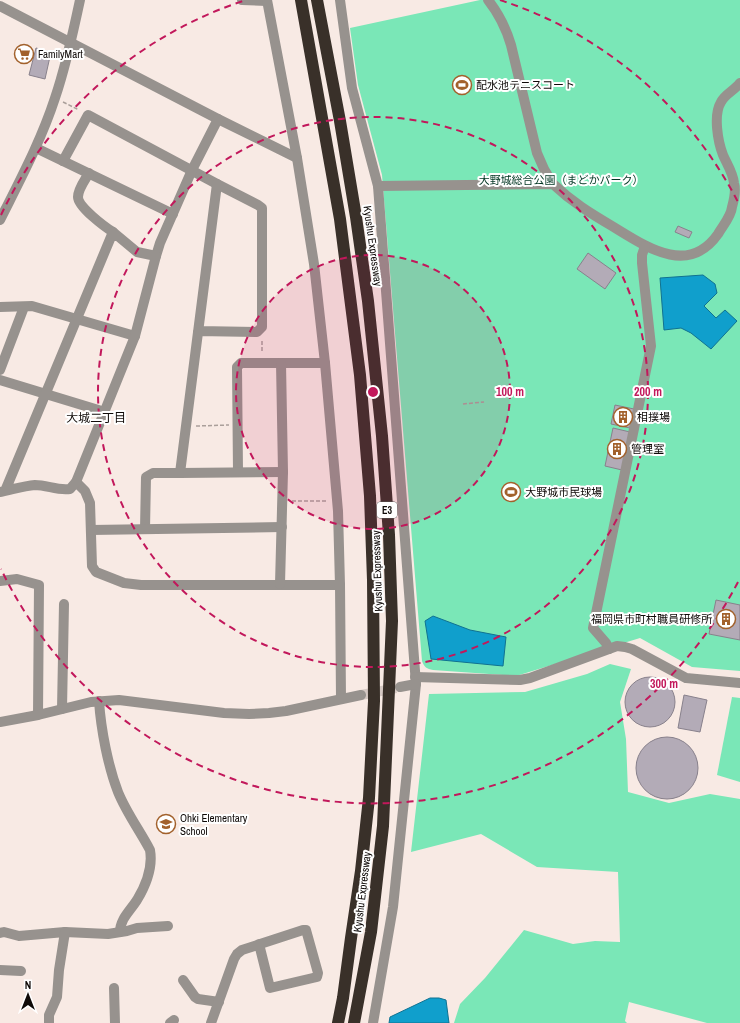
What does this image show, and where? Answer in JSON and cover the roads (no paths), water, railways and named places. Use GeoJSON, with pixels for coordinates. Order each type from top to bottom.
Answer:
{"type":"FeatureCollection","features":[{"type":"Feature","properties":{"kind":"highway","name":"Kyushu Expressway"},"geometry":{"type":"LineString","coordinates":[[301,0],[339,212],[360,375],[371,511],[374,701],[369,798],[361,871],[343,998],[338,1023]]}},
{"type":"Feature","properties":{"kind":"highway","name":"Kyushu Expressway"},"geometry":{"type":"LineString","coordinates":[[317,0],[340,121],[368,302],[382,436],[389,543],[392,621],[383,826],[371,932],[354,1023]]}},
{"type":"Feature","properties":{"kind":"street"},"geometry":{"type":"LineString","coordinates":[[0,220],[36,148],[56,98],[71,43],[80,0]]}},
{"type":"Feature","properties":{"kind":"street"},"geometry":{"type":"LineString","coordinates":[[242,0],[259,2],[267,1],[297,158],[314,264],[338,501],[341,699]]}},
{"type":"Feature","properties":{"kind":"street"},"geometry":{"type":"LineString","coordinates":[[340,0],[352,88],[378,186],[416,680],[393,907],[373,1023]]}},
{"type":"Feature","properties":{"kind":"street"},"geometry":{"type":"LineString","coordinates":[[488,0],[497,12],[506,29],[537,153],[553,184],[575,203],[645,246],[658,252],[686,256],[695,254],[702,250],[716,237],[730,215],[737,186],[722,153],[717,130],[717,115],[720,102],[740,83]]}},
{"type":"Feature","properties":{"kind":"street"},"geometry":{"type":"LineString","coordinates":[[0,6],[218,119],[297,158]]}},
{"type":"Feature","properties":{"kind":"street"},"geometry":{"type":"LineString","coordinates":[[63,161],[88,115],[262,208],[262,327],[257,332],[198,332]]}},
{"type":"Feature","properties":{"kind":"street"},"geometry":{"type":"LineString","coordinates":[[3,492],[35,485],[70,490],[76,482],[135,336],[160,243],[192,170],[218,119]]}},
{"type":"Feature","properties":{"kind":"street"},"geometry":{"type":"LineString","coordinates":[[36,148],[173,214]]}},
{"type":"Feature","properties":{"kind":"street"},"geometry":{"type":"LineString","coordinates":[[89,173],[78,195],[79,202],[101,224],[137,252],[156,256]]}},
{"type":"Feature","properties":{"kind":"street"},"geometry":{"type":"LineString","coordinates":[[180,474],[217,184]]}},
{"type":"Feature","properties":{"kind":"street"},"geometry":{"type":"LineString","coordinates":[[378,186],[553,184]]}},
{"type":"Feature","properties":{"kind":"street"},"geometry":{"type":"LineString","coordinates":[[3,492],[46,395],[113,232]]}},
{"type":"Feature","properties":{"kind":"street"},"geometry":{"type":"LineString","coordinates":[[609,649],[606,643],[593,628],[651,346],[642,263],[642,255],[645,246]]}},
{"type":"Feature","properties":{"kind":"street"},"geometry":{"type":"LineString","coordinates":[[0,307],[32,306],[135,336]]}},
{"type":"Feature","properties":{"kind":"street"},"geometry":{"type":"LineString","coordinates":[[0,370],[24,307]]}},
{"type":"Feature","properties":{"kind":"street"},"geometry":{"type":"LineString","coordinates":[[238,472],[237,367],[241,363],[325,363]]}},
{"type":"Feature","properties":{"kind":"street"},"geometry":{"type":"LineString","coordinates":[[280,584],[283,472],[281,363]]}},
{"type":"Feature","properties":{"kind":"street"},"geometry":{"type":"LineString","coordinates":[[0,380],[105,412]]}},
{"type":"Feature","properties":{"kind":"street"},"geometry":{"type":"LineString","coordinates":[[145,529],[146,477],[153,473],[180,474],[283,472]]}},
{"type":"Feature","properties":{"kind":"street"},"geometry":{"type":"LineString","coordinates":[[76,482],[85,492],[90,503],[92,566],[96,572],[124,583],[141,585],[340,585]]}},
{"type":"Feature","properties":{"kind":"street"},"geometry":{"type":"LineString","coordinates":[[91,530],[282,527]]}},
{"type":"Feature","properties":{"kind":"street"},"geometry":{"type":"LineString","coordinates":[[0,581],[18,579],[39,585],[38,715]]}},
{"type":"Feature","properties":{"kind":"street"},"geometry":{"type":"LineString","coordinates":[[62,709],[64,604]]}},
{"type":"Feature","properties":{"kind":"street"},"geometry":{"type":"LineString","coordinates":[[400,687],[416,680],[520,680],[530,678],[617,646],[625,647],[686,678],[740,683]]}},
{"type":"Feature","properties":{"kind":"street"},"geometry":{"type":"LineString","coordinates":[[0,722],[99,701],[119,700],[224,713],[269,714],[361,696]]}},
{"type":"Feature","properties":{"kind":"street"},"geometry":{"type":"LineString","coordinates":[[99,701],[100,715],[111,774],[119,794],[150,850],[151,858],[151,867],[148,876],[137,900],[122,920],[120,932]]}},
{"type":"Feature","properties":{"kind":"street"},"geometry":{"type":"LineString","coordinates":[[0,933],[19,936],[65,932],[92,934],[120,932],[137,928],[168,926]]}},
{"type":"Feature","properties":{"kind":"street"},"geometry":{"type":"LineString","coordinates":[[211,1023],[234,959],[242,950],[259,944],[302,930],[306,930],[318,973],[317,977],[270,988],[259,944]]}},
{"type":"Feature","properties":{"kind":"street"},"geometry":{"type":"LineString","coordinates":[[49,1023],[49,1015],[57,997],[59,964],[65,932]]}},
{"type":"Feature","properties":{"kind":"street"},"geometry":{"type":"LineString","coordinates":[[0,970],[21,971]]}},
{"type":"Feature","properties":{"kind":"street"},"geometry":{"type":"LineString","coordinates":[[183,980],[198,999],[219,1002]]}},
{"type":"Feature","properties":{"kind":"street"},"geometry":{"type":"LineString","coordinates":[[114,988],[115,1023]]}},
{"type":"Feature","properties":{"kind":"water"},"geometry":{"type":"Polygon","coordinates":[[[703,275],[715,284],[717,293],[704,306],[716,318],[725,310],[737,321],[711,349],[691,333],[681,328],[664,330],[660,278],[703,275]]]}},
{"type":"Feature","properties":{"kind":"water"},"geometry":{"type":"Polygon","coordinates":[[[433,616],[470,630],[506,637],[503,666],[431,659],[425,621],[433,616]]]}},
{"type":"Feature","properties":{"kind":"water"},"geometry":{"type":"Polygon","coordinates":[[[430,998],[446,1000],[449,1023],[389,1023],[390,1017],[430,998]]]}},
{"type":"Feature","properties":{"kind":"tunnel"},"geometry":{"type":"LineString","coordinates":[[361,695],[396,688]]}},
{"type":"Feature","properties":{"kind":"place","name":"FamilyMart"},"geometry":{"type":"Point","coordinates":[24,54]}},
{"type":"Feature","properties":{"kind":"place","name":"配水池テニスコート"},"geometry":{"type":"Point","coordinates":[462,85]}},
{"type":"Feature","properties":{"kind":"place","name":"相撲場"},"geometry":{"type":"Point","coordinates":[623,417]}},
{"type":"Feature","properties":{"kind":"place","name":"管理室"},"geometry":{"type":"Point","coordinates":[617,449]}},
{"type":"Feature","properties":{"kind":"place","name":"大野城市民球場"},"geometry":{"type":"Point","coordinates":[511,492]}},
{"type":"Feature","properties":{"kind":"place","name":"福岡県市町村職員研修所"},"geometry":{"type":"Point","coordinates":[726,619]}},
{"type":"Feature","properties":{"kind":"place","name":"Ohki Elementary School"},"geometry":{"type":"Point","coordinates":[166,824]}},
{"type":"Feature","properties":{"kind":"district","name":"大城二丁目"},"geometry":{"type":"Point","coordinates":[96,418]}},
{"type":"Feature","properties":{"kind":"park label","name":"大野城総合公園（まどかパーク）"},"geometry":{"type":"Point","coordinates":[561,180]}}]}
